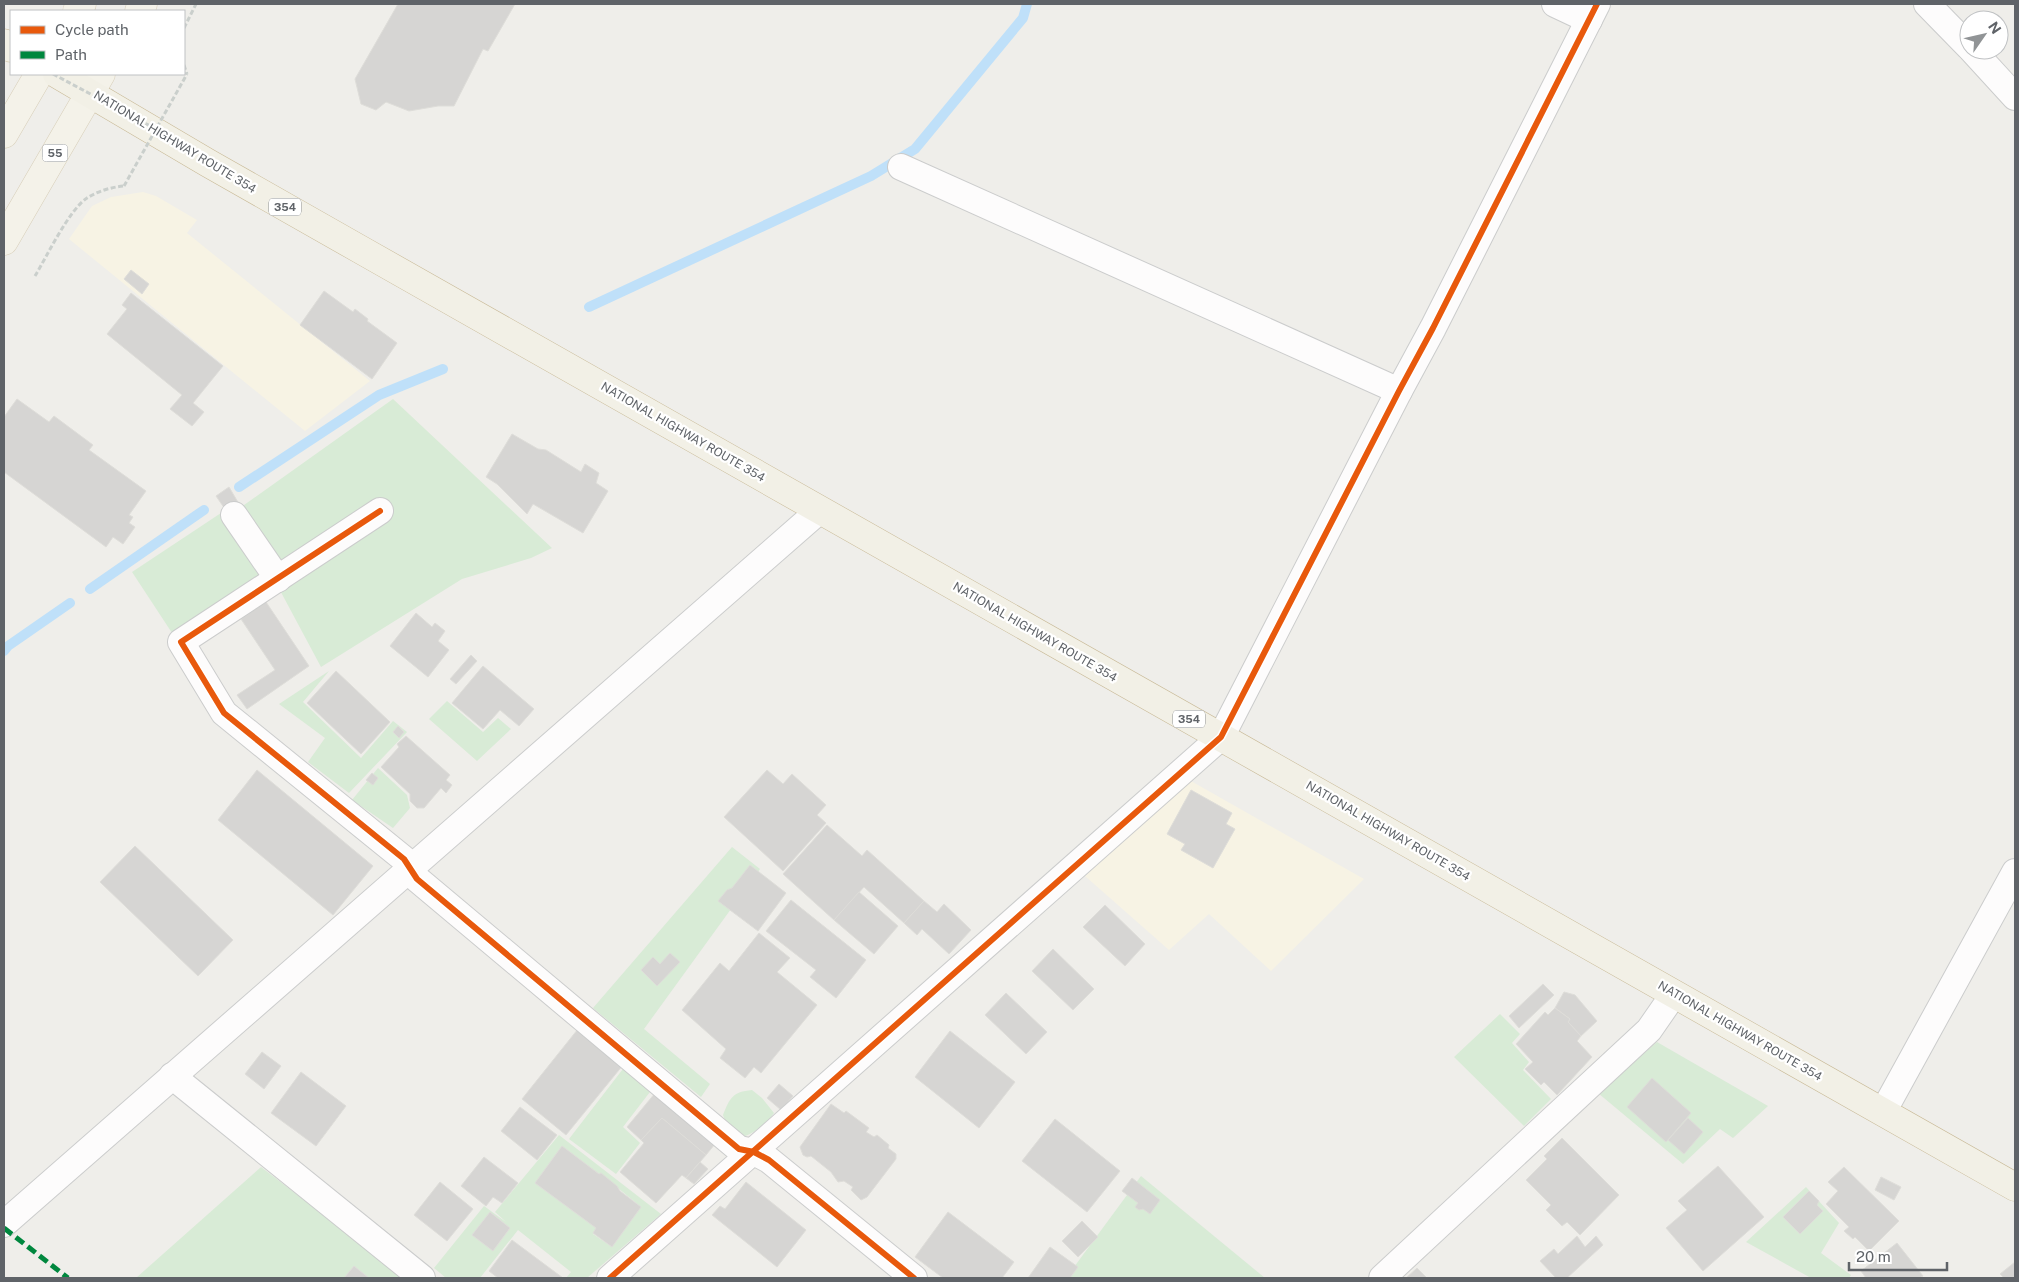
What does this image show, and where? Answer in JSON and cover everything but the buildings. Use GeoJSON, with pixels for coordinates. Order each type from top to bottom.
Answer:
{"type":"FeatureCollection","features":[{"type":"Feature","properties":{"kind":"highway","name":"NATIONAL HIGHWAY ROUTE 354"},"geometry":{"type":"LineString","coordinates":[[61,75],[95,83],[208,163],[2015,1187]]}},
{"type":"Feature","properties":{"kind":"main road"},"geometry":{"type":"LineString","coordinates":[[4,134],[38,75]]}},
{"type":"Feature","properties":{"kind":"main road","name":"55"},"geometry":{"type":"LineString","coordinates":[[4,242],[95,83]]}},
{"type":"Feature","properties":{"kind":"street"},"geometry":{"type":"LineString","coordinates":[[610,1278],[1220,737],[1433,328],[1593,12],[1555,4]]}},
{"type":"Feature","properties":{"kind":"street"},"geometry":{"type":"LineString","coordinates":[[1927,4],[1959,37]]}},
{"type":"Feature","properties":{"kind":"street"},"geometry":{"type":"LineString","coordinates":[[1981,60],[2015,97]]}},
{"type":"Feature","properties":{"kind":"street"},"geometry":{"type":"LineString","coordinates":[[901,167],[1399,391]]}},
{"type":"Feature","properties":{"kind":"street"},"geometry":{"type":"LineString","coordinates":[[380,510],[181,642],[224,713],[396,853],[410,867],[417,879],[739,1149],[754,1152],[769,1160],[914,1278]]}},
{"type":"Feature","properties":{"kind":"street"},"geometry":{"type":"LineString","coordinates":[[4,1224],[820,510]]}},
{"type":"Feature","properties":{"kind":"street"},"geometry":{"type":"LineString","coordinates":[[234,515],[278,579]]}},
{"type":"Feature","properties":{"kind":"street"},"geometry":{"type":"LineString","coordinates":[[1882,1112],[2015,872]]}},
{"type":"Feature","properties":{"kind":"street"},"geometry":{"type":"LineString","coordinates":[[1382,1278],[1649,1030],[1674,994]]}},
{"type":"Feature","properties":{"kind":"street"},"geometry":{"type":"LineString","coordinates":[[172,1076],[422,1278]]}},
{"type":"Feature","properties":{"kind":"path"},"geometry":{"type":"LineString","coordinates":[[185,26],[196,4]]}},
{"type":"Feature","properties":{"kind":"path"},"geometry":{"type":"LineString","coordinates":[[35,276],[76,208],[86,198],[102,191],[124,186],[187,74],[185,68]]}},
{"type":"Feature","properties":{"kind":"path"},"geometry":{"type":"LineString","coordinates":[[55,75],[156,129]]}},
{"type":"Feature","properties":{"kind":"shaded area"},"geometry":{"type":"Polygon","coordinates":[[[143,192],[156,196],[197,220],[187,233],[370,381],[305,431],[69,239],[92,206],[111,197],[143,192]]]}},
{"type":"Feature","properties":{"kind":"shaded area"},"geometry":{"type":"Polygon","coordinates":[[[1191,781],[1364,879],[1271,971],[1209,914],[1169,950],[1085,876],[1191,781]]]}},
{"type":"Feature","properties":{"kind":"green space"},"geometry":{"type":"Polygon","coordinates":[[[393,399],[552,548],[531,558],[462,579],[321,667],[237,510],[393,399]]]}},
{"type":"Feature","properties":{"kind":"green space"},"geometry":{"type":"Polygon","coordinates":[[[224,511],[266,576],[174,636],[132,572],[224,511]]]}},
{"type":"Feature","properties":{"kind":"green space"},"geometry":{"type":"Polygon","coordinates":[[[329,671],[303,702],[361,758],[393,721],[407,732],[349,793],[308,762],[325,738],[279,704],[329,671]]]}},
{"type":"Feature","properties":{"kind":"green space"},"geometry":{"type":"Polygon","coordinates":[[[447,701],[483,732],[498,718],[511,729],[477,761],[429,719],[447,701]]]}},
{"type":"Feature","properties":{"kind":"green space"},"geometry":{"type":"Polygon","coordinates":[[[378,768],[407,795],[410,808],[393,828],[352,800],[378,768]]]}},
{"type":"Feature","properties":{"kind":"green space"},"geometry":{"type":"Polygon","coordinates":[[[732,847],[760,869],[644,1029],[710,1084],[701,1097],[593,1008],[732,847]]]}},
{"type":"Feature","properties":{"kind":"green space"},"geometry":{"type":"Polygon","coordinates":[[[1500,1014],[1520,1034],[1512,1043],[1529,1062],[1523,1070],[1551,1099],[1524,1126],[1454,1057],[1500,1014]]]}},
{"type":"Feature","properties":{"kind":"green space"},"geometry":{"type":"Polygon","coordinates":[[[1657,1042],[1768,1106],[1733,1138],[1720,1129],[1683,1164],[1598,1093],[1657,1042]]]}},
{"type":"Feature","properties":{"kind":"green space"},"geometry":{"type":"Polygon","coordinates":[[[626,1065],[653,1088],[623,1127],[640,1143],[616,1174],[569,1139],[626,1065]]]}},
{"type":"Feature","properties":{"kind":"green space"},"geometry":{"type":"Polygon","coordinates":[[[752,1090],[762,1098],[774,1113],[768,1121],[743,1137],[726,1123],[723,1115],[728,1104],[736,1094],[752,1090]]]}},
{"type":"Feature","properties":{"kind":"green space"},"geometry":{"type":"Polygon","coordinates":[[[559,1135],[661,1214],[587,1278],[566,1278],[571,1272],[518,1230],[480,1278],[446,1278],[434,1268],[484,1206],[506,1222],[495,1212],[559,1135]],[[562,1147],[535,1183],[596,1228],[593,1234],[612,1247],[641,1207],[601,1174],[562,1147]],[[490,1212],[472,1235],[493,1251],[510,1228],[490,1212]]]}},
{"type":"Feature","properties":{"kind":"green space"},"geometry":{"type":"Polygon","coordinates":[[[261,1167],[406,1278],[369,1278],[354,1266],[344,1278],[136,1278],[261,1167]]]}},
{"type":"Feature","properties":{"kind":"green space"},"geometry":{"type":"Polygon","coordinates":[[[1141,1176],[1265,1278],[1066,1278],[1141,1176]]]}},
{"type":"Feature","properties":{"kind":"green space"},"geometry":{"type":"Polygon","coordinates":[[[1806,1187],[1839,1223],[1821,1253],[1851,1275],[1849,1278],[1811,1278],[1746,1242],[1806,1187]]]}},
{"type":"Feature","properties":{"kind":"waterway"},"geometry":{"type":"LineString","coordinates":[[589,307],[871,176],[915,149],[1023,18],[1027,4]]}},
{"type":"Feature","properties":{"kind":"waterway"},"geometry":{"type":"LineString","coordinates":[[239,487],[379,395],[443,369]]}},
{"type":"Feature","properties":{"kind":"waterway"},"geometry":{"type":"LineString","coordinates":[[90,589],[204,510]]}},
{"type":"Feature","properties":{"kind":"waterway"},"geometry":{"type":"LineString","coordinates":[[4,651],[8,646],[70,603]]}},
{"type":"Feature","properties":{"kind":"marked path"},"geometry":{"type":"LineString","coordinates":[[4,1228],[68,1278]]}},
{"type":"Feature","properties":{"kind":"cycle path"},"geometry":{"type":"LineString","coordinates":[[610,1278],[1221,737],[1433,328],[1597,4]]}},
{"type":"Feature","properties":{"kind":"cycle path"},"geometry":{"type":"LineString","coordinates":[[380,511],[181,642],[224,713],[404,859],[417,879],[739,1149],[754,1152],[769,1160],[914,1278]]}}]}
